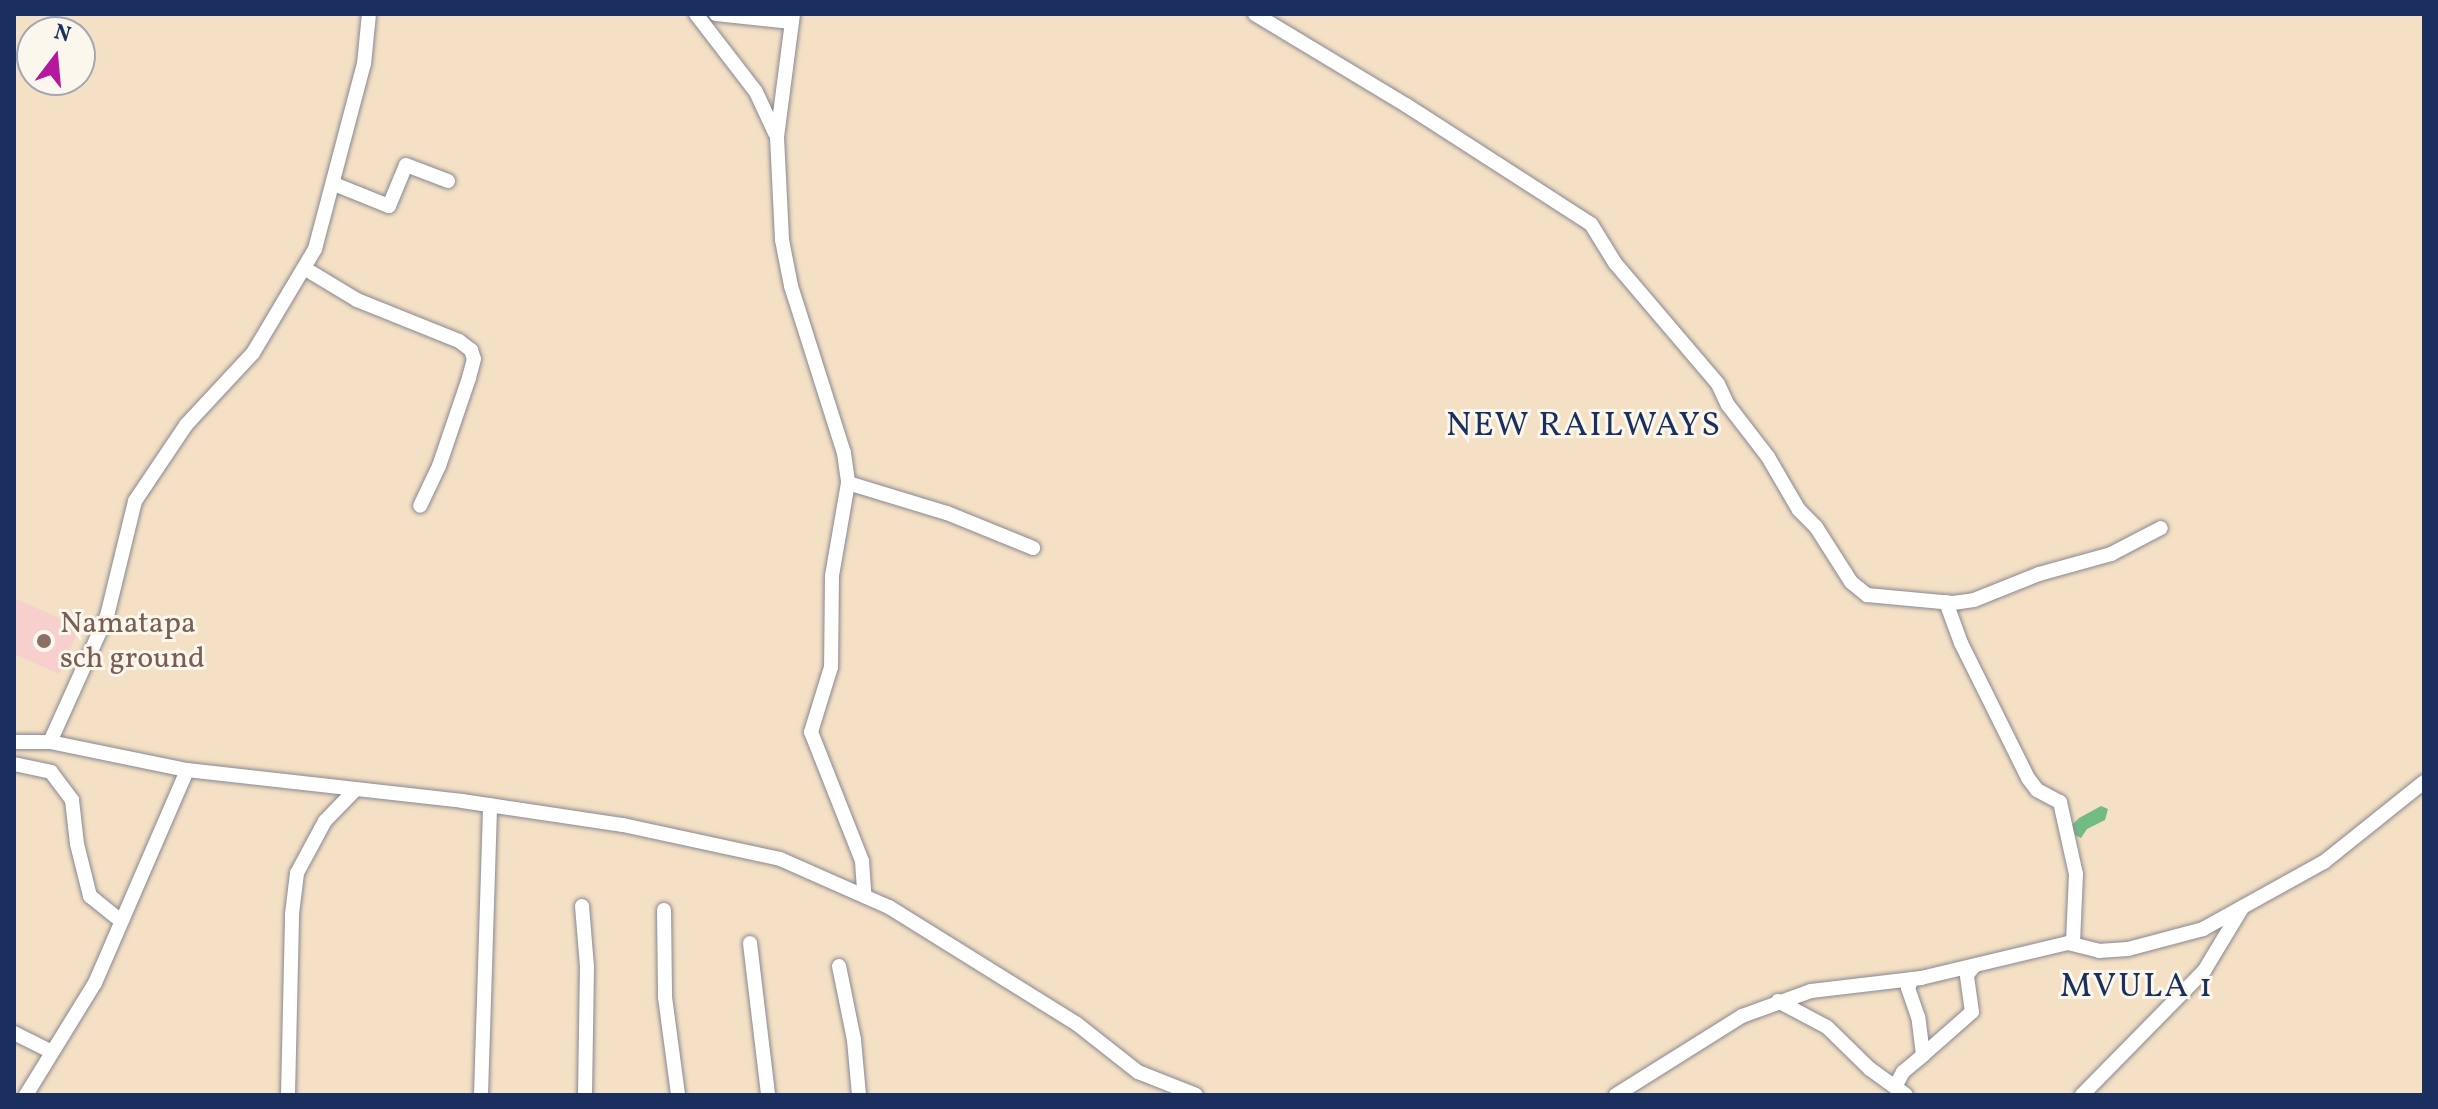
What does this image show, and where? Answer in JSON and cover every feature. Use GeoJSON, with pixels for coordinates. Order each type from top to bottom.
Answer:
{"type":"FeatureCollection","features":[{"type":"Feature","properties":{"kind":"street"},"geometry":{"type":"LineString","coordinates":[[50,742],[107,616],[135,501],[186,425],[253,353],[304,268],[322,230],[364,64],[369,14]]}},
{"type":"Feature","properties":{"kind":"street"},"geometry":{"type":"LineString","coordinates":[[696,14],[756,92],[777,137]]}},
{"type":"Feature","properties":{"kind":"street"},"geometry":{"type":"LineString","coordinates":[[716,14],[793,18],[777,137],[785,262],[844,453],[848,483],[832,576],[831,667],[811,732],[862,861],[864,893]]}},
{"type":"Feature","properties":{"kind":"street"},"geometry":{"type":"LineString","coordinates":[[1255,14],[1406,105],[1591,224],[1615,263],[1718,384],[1728,405],[1768,457],[1799,510],[1816,527],[1851,582],[1867,595],[1946,602],[1974,600],[2039,574],[2111,554],[2161,528]]}},
{"type":"Feature","properties":{"kind":"street"},"geometry":{"type":"LineString","coordinates":[[334,184],[389,206],[406,165],[448,181]]}},
{"type":"Feature","properties":{"kind":"street"},"geometry":{"type":"LineString","coordinates":[[304,268],[357,300],[459,341],[471,350],[474,359],[469,378],[439,466],[420,506]]}},
{"type":"Feature","properties":{"kind":"street"},"geometry":{"type":"LineString","coordinates":[[848,483],[947,513],[1033,548]]}},
{"type":"Feature","properties":{"kind":"street"},"geometry":{"type":"LineString","coordinates":[[1946,602],[1961,643],[2028,778],[2037,790],[2060,802],[2076,874],[2073,943]]}},
{"type":"Feature","properties":{"kind":"street"},"geometry":{"type":"LineString","coordinates":[[14,742],[50,742],[187,770],[490,805],[623,825],[741,848],[780,859],[864,893],[1077,1024],[1138,1072],[1196,1095]]}},
{"type":"Feature","properties":{"kind":"street"},"geometry":{"type":"LineString","coordinates":[[14,764],[51,772],[72,800],[77,844],[90,896],[121,921]]}},
{"type":"Feature","properties":{"kind":"street"},"geometry":{"type":"LineString","coordinates":[[26,1095],[95,983],[187,770]]}},
{"type":"Feature","properties":{"kind":"street"},"geometry":{"type":"LineString","coordinates":[[1616,1095],[1742,1016],[1820,989],[1912,979],[2073,943],[2099,951],[2128,949],[2203,929],[2324,862],[2424,782]]}},
{"type":"Feature","properties":{"kind":"street"},"geometry":{"type":"LineString","coordinates":[[288,1095],[292,914],[297,873],[325,821],[355,790]]}},
{"type":"Feature","properties":{"kind":"street"},"geometry":{"type":"LineString","coordinates":[[481,1095],[490,805]]}},
{"type":"Feature","properties":{"kind":"street"},"geometry":{"type":"LineString","coordinates":[[582,906],[587,967],[585,1095]]}},
{"type":"Feature","properties":{"kind":"street"},"geometry":{"type":"LineString","coordinates":[[2082,1095],[2204,971],[2242,908]]}},
{"type":"Feature","properties":{"kind":"street"},"geometry":{"type":"LineString","coordinates":[[664,910],[665,997],[678,1095]]}},
{"type":"Feature","properties":{"kind":"street"},"geometry":{"type":"LineString","coordinates":[[750,943],[768,1095]]}},
{"type":"Feature","properties":{"kind":"street"},"geometry":{"type":"LineString","coordinates":[[839,966],[854,1040],[859,1095]]}},
{"type":"Feature","properties":{"kind":"street"},"geometry":{"type":"LineString","coordinates":[[1778,1001],[1827,1027],[1870,1069],[1900,1091],[1903,1072],[1972,1012],[1967,975],[1974,966]]}},
{"type":"Feature","properties":{"kind":"street"},"geometry":{"type":"LineString","coordinates":[[1912,979],[1908,988],[1918,1017],[1923,1055]]}},
{"type":"Feature","properties":{"kind":"street"},"geometry":{"type":"LineString","coordinates":[[14,1033],[52,1052]]}},
{"type":"Feature","properties":{"kind":"shaded area","name":"Namatapa sch ground"},"geometry":{"type":"Polygon","coordinates":[[[14,598],[80,627],[59,674],[14,654],[14,598]]]}},
{"type":"Feature","properties":{"kind":"green space"},"geometry":{"type":"Polygon","coordinates":[[[2101,806],[2108,809],[2105,820],[2087,829],[2081,838],[2075,835],[2069,828],[2079,818],[2101,806]]]}},
{"type":"Feature","properties":{"kind":"place","name":"Namatapa sch ground"},"geometry":{"type":"Point","coordinates":[44,641]}},
{"type":"Feature","properties":{"kind":"district","name":"NEW RAILWAYS"},"geometry":{"type":"Point","coordinates":[1584,427]}},
{"type":"Feature","properties":{"kind":"district","name":"MVULA 1"},"geometry":{"type":"Point","coordinates":[2137,988]}}]}
